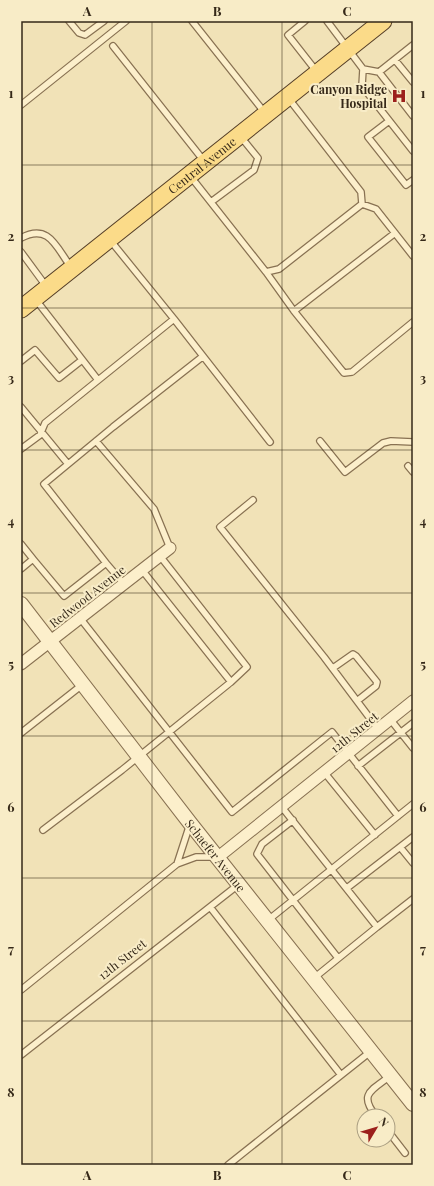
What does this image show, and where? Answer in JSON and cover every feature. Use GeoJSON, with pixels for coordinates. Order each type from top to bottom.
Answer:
{"type":"FeatureCollection","features":[{"type":"Feature","properties":{"kind":"main road","name":"Central Avenue"},"geometry":{"type":"LineString","coordinates":[[21,309],[380,22]]}},
{"type":"Feature","properties":{"kind":"street","name":"Redwood Avenue"},"geometry":{"type":"LineString","coordinates":[[21,664],[170,548]]}},
{"type":"Feature","properties":{"kind":"street","name":"Schaefer Avenue"},"geometry":{"type":"LineString","coordinates":[[21,604],[217,858],[413,1104]]}},
{"type":"Feature","properties":{"kind":"street","name":"12th Street"},"geometry":{"type":"LineString","coordinates":[[217,858],[413,701]]}},
{"type":"Feature","properties":{"kind":"lane"},"geometry":{"type":"LineString","coordinates":[[69,21],[78,34],[84,35],[104,21]]}},
{"type":"Feature","properties":{"kind":"lane"},"geometry":{"type":"LineString","coordinates":[[21,105],[126,21]]}},
{"type":"Feature","properties":{"kind":"lane"},"geometry":{"type":"LineString","coordinates":[[192,21],[265,114]]}},
{"type":"Feature","properties":{"kind":"lane"},"geometry":{"type":"LineString","coordinates":[[305,21],[288,35],[318,73]]}},
{"type":"Feature","properties":{"kind":"lane"},"geometry":{"type":"LineString","coordinates":[[327,21],[363,69],[379,72],[413,116]]}},
{"type":"Feature","properties":{"kind":"lane"},"geometry":{"type":"LineString","coordinates":[[379,72],[413,45]]}},
{"type":"Feature","properties":{"kind":"lane"},"geometry":{"type":"LineString","coordinates":[[113,46],[205,162]]}},
{"type":"Feature","properties":{"kind":"lane"},"geometry":{"type":"LineString","coordinates":[[395,60],[413,81]]}},
{"type":"Feature","properties":{"kind":"lane"},"geometry":{"type":"LineString","coordinates":[[363,69],[362,86],[413,151]]}},
{"type":"Feature","properties":{"kind":"lane"},"geometry":{"type":"LineString","coordinates":[[287,97],[361,192],[362,204]]}},
{"type":"Feature","properties":{"kind":"lane"},"geometry":{"type":"LineString","coordinates":[[389,121],[368,137],[406,185],[413,180]]}},
{"type":"Feature","properties":{"kind":"lane"},"geometry":{"type":"LineString","coordinates":[[211,202],[254,170],[258,158],[240,135]]}},
{"type":"Feature","properties":{"kind":"lane"},"geometry":{"type":"LineString","coordinates":[[189,175],[266,272],[294,312],[344,373],[352,372],[413,322]]}},
{"type":"Feature","properties":{"kind":"lane"},"geometry":{"type":"LineString","coordinates":[[362,204],[376,209],[413,256]]}},
{"type":"Feature","properties":{"kind":"lane"},"geometry":{"type":"LineString","coordinates":[[266,272],[279,269],[362,204]]}},
{"type":"Feature","properties":{"kind":"lane"},"geometry":{"type":"LineString","coordinates":[[21,238],[31,232],[43,233],[50,237],[72,269]]}},
{"type":"Feature","properties":{"kind":"lane"},"geometry":{"type":"LineString","coordinates":[[294,312],[395,233]]}},
{"type":"Feature","properties":{"kind":"lane"},"geometry":{"type":"LineString","coordinates":[[109,239],[270,442]]}},
{"type":"Feature","properties":{"kind":"lane"},"geometry":{"type":"LineString","coordinates":[[21,252],[41,293],[82,360],[98,380]]}},
{"type":"Feature","properties":{"kind":"lane"},"geometry":{"type":"LineString","coordinates":[[21,449],[40,435],[45,423],[174,320]]}},
{"type":"Feature","properties":{"kind":"lane"},"geometry":{"type":"LineString","coordinates":[[21,361],[35,350],[59,378],[82,360]]}},
{"type":"Feature","properties":{"kind":"lane"},"geometry":{"type":"LineString","coordinates":[[124,584],[44,484],[202,357]]}},
{"type":"Feature","properties":{"kind":"lane"},"geometry":{"type":"LineString","coordinates":[[21,407],[68,464]]}},
{"type":"Feature","properties":{"kind":"lane"},"geometry":{"type":"LineString","coordinates":[[320,440],[345,472],[383,443],[391,441],[413,442]]}},
{"type":"Feature","properties":{"kind":"lane"},"geometry":{"type":"LineString","coordinates":[[96,441],[154,509],[170,548]]}},
{"type":"Feature","properties":{"kind":"lane"},"geometry":{"type":"LineString","coordinates":[[408,466],[413,472]]}},
{"type":"Feature","properties":{"kind":"lane"},"geometry":{"type":"LineString","coordinates":[[253,500],[220,528],[333,668],[378,728]]}},
{"type":"Feature","properties":{"kind":"lane"},"geometry":{"type":"LineString","coordinates":[[21,544],[64,596],[106,563]]}},
{"type":"Feature","properties":{"kind":"lane"},"geometry":{"type":"LineString","coordinates":[[43,830],[138,757],[231,682],[247,667],[160,556]]}},
{"type":"Feature","properties":{"kind":"lane"},"geometry":{"type":"LineString","coordinates":[[21,569],[33,559]]}},
{"type":"Feature","properties":{"kind":"lane"},"geometry":{"type":"LineString","coordinates":[[142,570],[231,682]]}},
{"type":"Feature","properties":{"kind":"lane"},"geometry":{"type":"LineString","coordinates":[[80,618],[168,733],[232,812],[332,732],[398,816]]}},
{"type":"Feature","properties":{"kind":"lane"},"geometry":{"type":"LineString","coordinates":[[333,668],[353,654],[377,682],[376,686],[357,701]]}},
{"type":"Feature","properties":{"kind":"lane"},"geometry":{"type":"LineString","coordinates":[[21,733],[83,684]]}},
{"type":"Feature","properties":{"kind":"lane"},"geometry":{"type":"LineString","coordinates":[[390,719],[413,748]]}},
{"type":"Feature","properties":{"kind":"lane"},"geometry":{"type":"LineString","coordinates":[[358,766],[413,723]]}},
{"type":"Feature","properties":{"kind":"lane"},"geometry":{"type":"LineString","coordinates":[[324,772],[375,835]]}},
{"type":"Feature","properties":{"kind":"lane"},"geometry":{"type":"LineString","coordinates":[[267,921],[413,804]]}},
{"type":"Feature","properties":{"kind":"lane"},"geometry":{"type":"LineString","coordinates":[[281,806],[378,927]]}},
{"type":"Feature","properties":{"kind":"lane"},"geometry":{"type":"LineString","coordinates":[[293,820],[262,844],[257,854],[292,901],[338,958]]}},
{"type":"Feature","properties":{"kind":"lane"},"geometry":{"type":"LineString","coordinates":[[176,864],[190,823]]}},
{"type":"Feature","properties":{"kind":"lane"},"geometry":{"type":"LineString","coordinates":[[347,888],[413,837]]}},
{"type":"Feature","properties":{"kind":"lane"},"geometry":{"type":"LineString","coordinates":[[400,847],[413,863]]}},
{"type":"Feature","properties":{"kind":"lane"},"geometry":{"type":"LineString","coordinates":[[21,990],[176,864],[196,857],[217,858]]}},
{"type":"Feature","properties":{"kind":"lane","name":"12th Street"},"geometry":{"type":"LineString","coordinates":[[21,1055],[238,884]]}},
{"type":"Feature","properties":{"kind":"lane"},"geometry":{"type":"LineString","coordinates":[[313,978],[413,899]]}},
{"type":"Feature","properties":{"kind":"lane"},"geometry":{"type":"LineString","coordinates":[[210,907],[341,1075]]}},
{"type":"Feature","properties":{"kind":"lane"},"geometry":{"type":"LineString","coordinates":[[228,1165],[371,1051]]}},
{"type":"Feature","properties":{"kind":"lane"},"geometry":{"type":"LineString","coordinates":[[370,1108],[366,1100],[368,1094],[391,1076]]}},
{"type":"Feature","properties":{"kind":"lane"},"geometry":{"type":"LineString","coordinates":[[396,1141],[405,1153]]}},
{"type":"Feature","properties":{"kind":"place","name":"Canyon Ridge Hospital"},"geometry":{"type":"Point","coordinates":[399,96]}}]}
